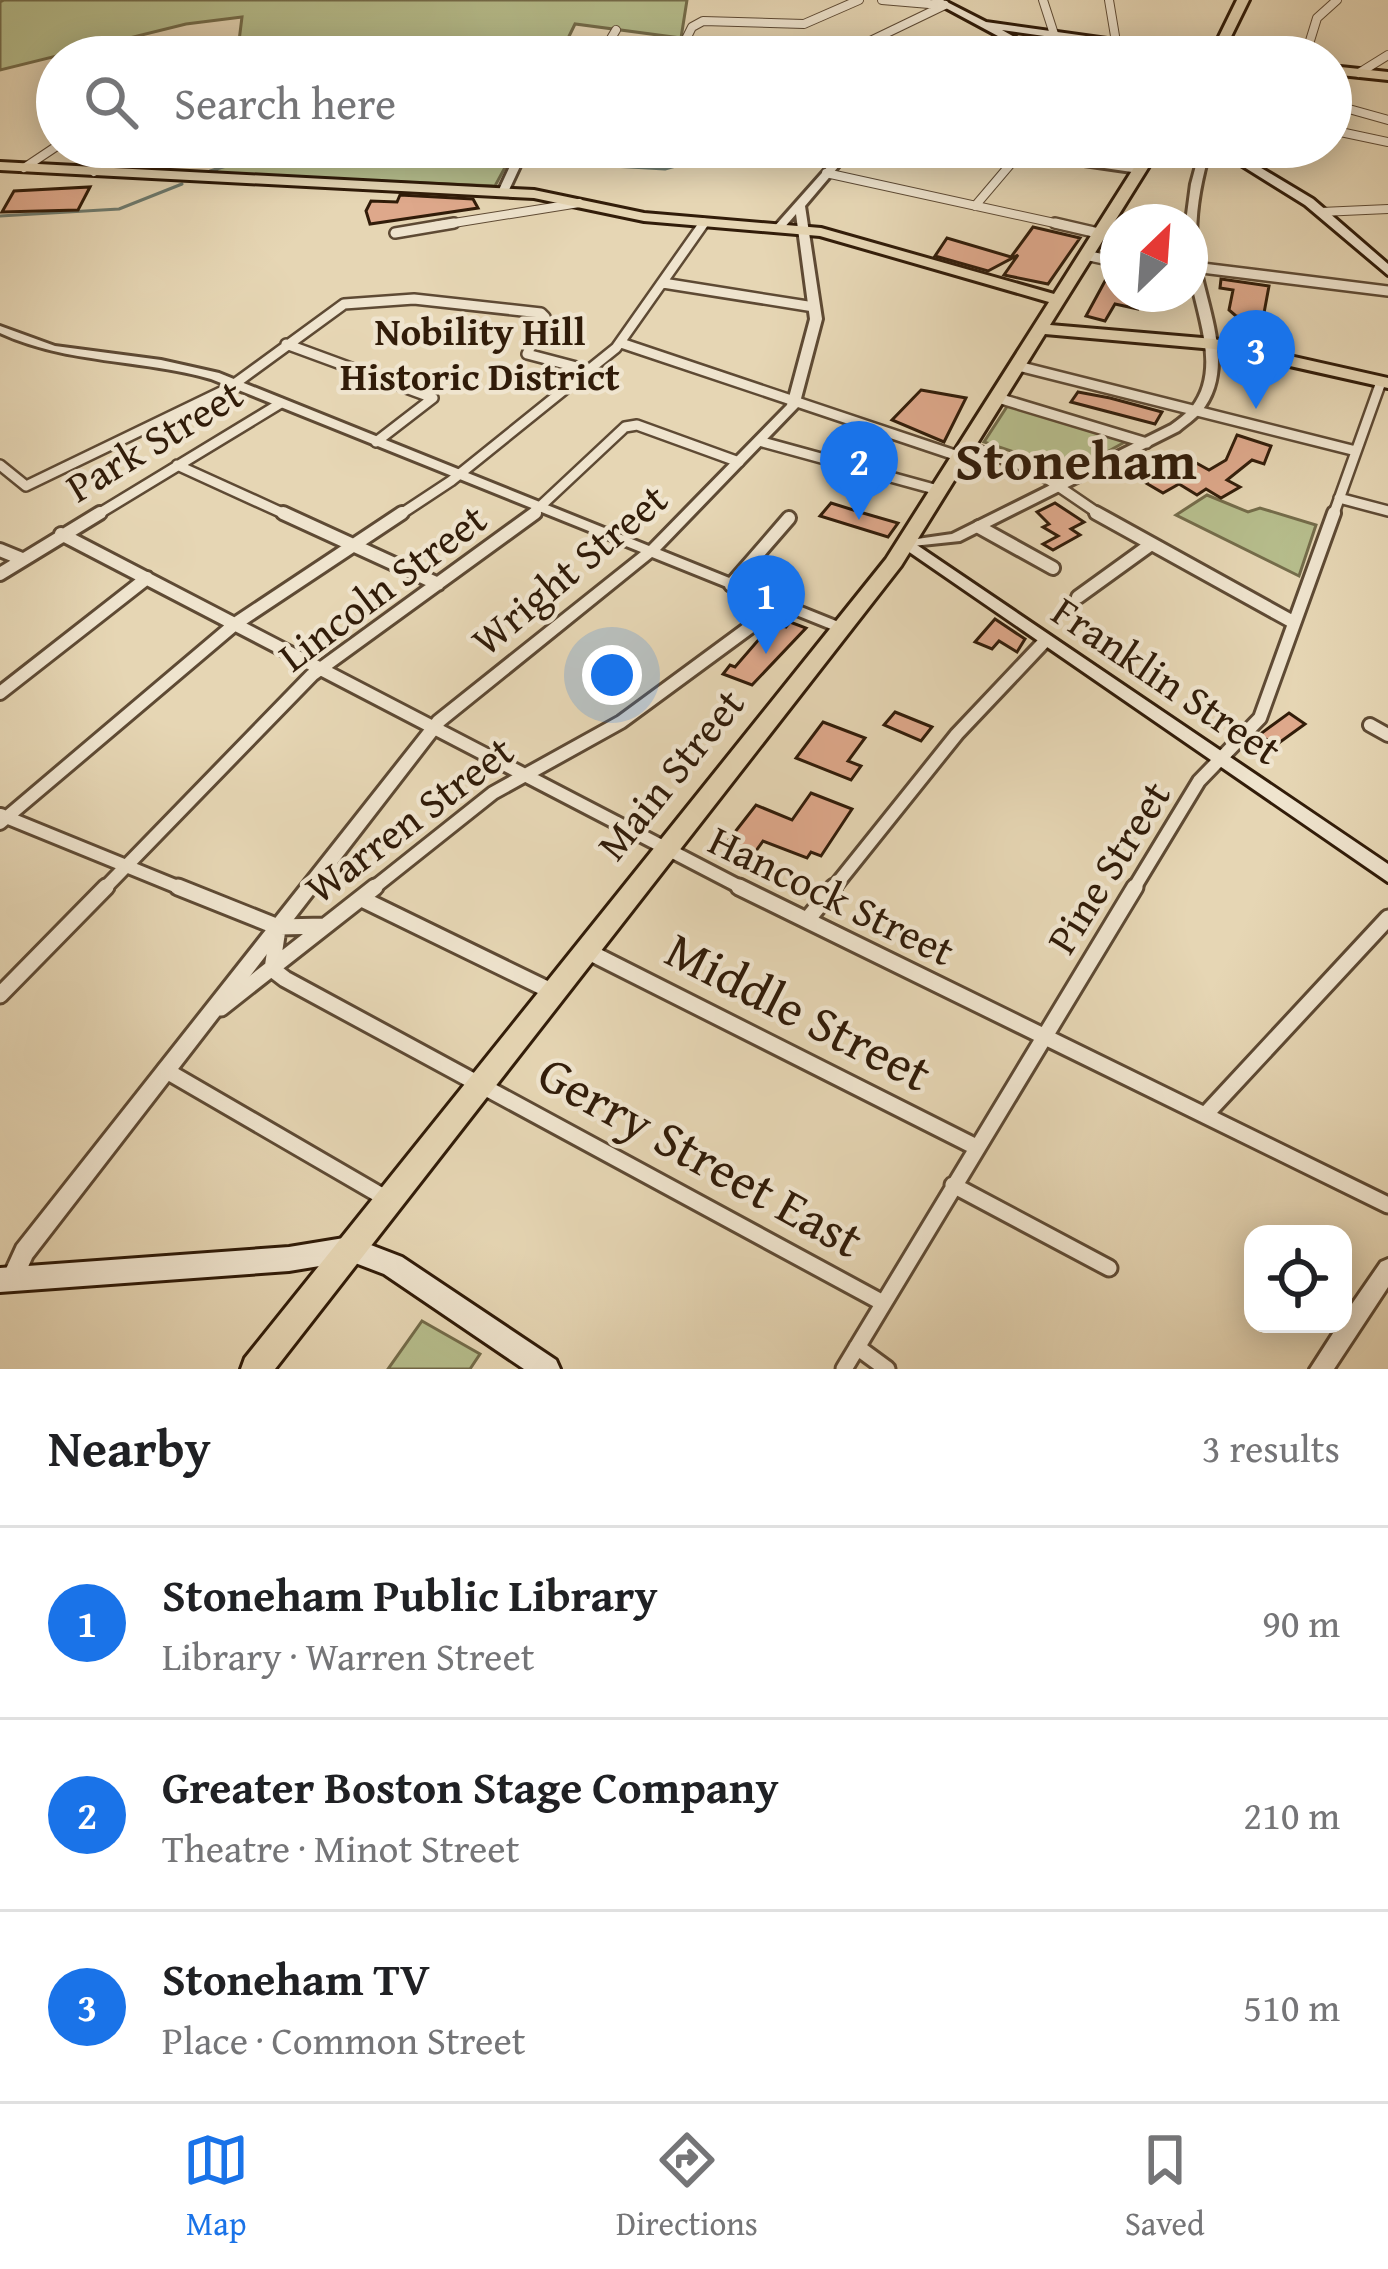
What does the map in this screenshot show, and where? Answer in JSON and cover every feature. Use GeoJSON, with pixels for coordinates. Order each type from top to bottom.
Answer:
{"type":"FeatureCollection","features":[{"type":"Feature","properties":{"kind":"main road"},"geometry":{"type":"LineString","coordinates":[[1227,36],[1244,0]]}},
{"type":"Feature","properties":{"kind":"main road"},"geometry":{"type":"LineString","coordinates":[[940,2],[1002,36]]}},
{"type":"Feature","properties":{"kind":"main road"},"geometry":{"type":"LineString","coordinates":[[984,25],[1070,36]]}},
{"type":"Feature","properties":{"kind":"main road"},"geometry":{"type":"LineString","coordinates":[[1352,72],[1388,76]]}},
{"type":"Feature","properties":{"kind":"main road"},"geometry":{"type":"LineString","coordinates":[[0,166],[503,192],[704,223],[803,229],[1059,300]]}},
{"type":"Feature","properties":{"kind":"main road"},"geometry":{"type":"LineString","coordinates":[[1251,168],[1321,212],[1388,271]]}},
{"type":"Feature","properties":{"kind":"main road","name":"Main Street"},"geometry":{"type":"LineString","coordinates":[[256,1369],[908,544],[1139,170]]}},
{"type":"Feature","properties":{"kind":"main road"},"geometry":{"type":"LineString","coordinates":[[1041,329],[1214,344],[1385,382]]}},
{"type":"Feature","properties":{"kind":"main road","name":"Franklin Street"},"geometry":{"type":"LineString","coordinates":[[908,544],[1388,874]]}},
{"type":"Feature","properties":{"kind":"main road"},"geometry":{"type":"LineString","coordinates":[[6,1280],[289,1259],[350,1249],[393,1265],[547,1369]]}},
{"type":"Feature","properties":{"kind":"street"},"geometry":{"type":"LineString","coordinates":[[688,36],[695,24],[722,16],[802,24],[859,0]]}},
{"type":"Feature","properties":{"kind":"street"},"geometry":{"type":"LineString","coordinates":[[882,0],[940,2]]}},
{"type":"Feature","properties":{"kind":"street"},"geometry":{"type":"LineString","coordinates":[[1043,0],[1054,34]]}},
{"type":"Feature","properties":{"kind":"street"},"geometry":{"type":"LineString","coordinates":[[1108,0],[1115,36]]}},
{"type":"Feature","properties":{"kind":"street"},"geometry":{"type":"LineString","coordinates":[[1311,36],[1317,18],[1337,0]]}},
{"type":"Feature","properties":{"kind":"street"},"geometry":{"type":"LineString","coordinates":[[876,36],[940,2]]}},
{"type":"Feature","properties":{"kind":"street"},"geometry":{"type":"LineString","coordinates":[[612,36],[616,29]]}},
{"type":"Feature","properties":{"kind":"street"},"geometry":{"type":"LineString","coordinates":[[1359,73],[1388,55]]}},
{"type":"Feature","properties":{"kind":"street"},"geometry":{"type":"LineString","coordinates":[[1352,110],[1388,120]]}},
{"type":"Feature","properties":{"kind":"street"},"geometry":{"type":"LineString","coordinates":[[1352,134],[1388,142]]}},
{"type":"Feature","properties":{"kind":"street"},"geometry":{"type":"LineString","coordinates":[[24,168],[36,160]]}},
{"type":"Feature","properties":{"kind":"street"},"geometry":{"type":"LineString","coordinates":[[94,172],[99,168]]}},
{"type":"Feature","properties":{"kind":"street"},"geometry":{"type":"LineString","coordinates":[[503,192],[514,168]]}},
{"type":"Feature","properties":{"kind":"street"},"geometry":{"type":"LineString","coordinates":[[778,227],[831,168]]}},
{"type":"Feature","properties":{"kind":"street"},"geometry":{"type":"LineString","coordinates":[[975,206],[1007,168]]}},
{"type":"Feature","properties":{"kind":"street"},"geometry":{"type":"LineString","coordinates":[[1125,168],[1139,170]]}},
{"type":"Feature","properties":{"kind":"street"},"geometry":{"type":"LineString","coordinates":[[1196,204],[1202,168]]}},
{"type":"Feature","properties":{"kind":"street"},"geometry":{"type":"LineString","coordinates":[[826,173],[1098,233]]}},
{"type":"Feature","properties":{"kind":"street","name":"Wright Street"},"geometry":{"type":"LineString","coordinates":[[278,927],[435,727],[650,552],[795,402],[812,348],[814,307],[801,202]]}},
{"type":"Feature","properties":{"kind":"street"},"geometry":{"type":"LineString","coordinates":[[395,233],[578,203]]}},
{"type":"Feature","properties":{"kind":"street"},"geometry":{"type":"LineString","coordinates":[[1321,212],[1388,209]]}},
{"type":"Feature","properties":{"kind":"street"},"geometry":{"type":"LineString","coordinates":[[325,926],[278,927],[2,818],[236,624],[459,475],[621,343],[704,223]]}},
{"type":"Feature","properties":{"kind":"street"},"geometry":{"type":"LineString","coordinates":[[1085,255],[1100,258]]}},
{"type":"Feature","properties":{"kind":"street"},"geometry":{"type":"LineString","coordinates":[[1208,273],[1388,291]]}},
{"type":"Feature","properties":{"kind":"street"},"geometry":{"type":"LineString","coordinates":[[663,283],[814,307]]}},
{"type":"Feature","properties":{"kind":"street"},"geometry":{"type":"LineString","coordinates":[[0,466],[28,486],[236,384],[344,304],[438,301],[542,314],[527,354],[588,370]]}},
{"type":"Feature","properties":{"kind":"street"},"geometry":{"type":"LineString","coordinates":[[908,544],[952,539],[1147,442],[1197,411],[1208,386],[1214,344],[1205,312]]}},
{"type":"Feature","properties":{"kind":"street"},"geometry":{"type":"LineString","coordinates":[[2,332],[57,354],[175,365],[236,384],[841,628]]}},
{"type":"Feature","properties":{"kind":"street"},"geometry":{"type":"LineString","coordinates":[[621,343],[795,402],[962,451],[1017,461],[1150,544],[1293,622]]}},
{"type":"Feature","properties":{"kind":"street"},"geometry":{"type":"LineString","coordinates":[[286,344],[432,397],[376,442]]}},
{"type":"Feature","properties":{"kind":"street"},"geometry":{"type":"LineString","coordinates":[[1018,366],[1356,451]]}},
{"type":"Feature","properties":{"kind":"street","name":"Pine Street"},"geometry":{"type":"LineString","coordinates":[[844,1369],[1042,1036],[1216,758],[1260,718],[1385,382]]}},
{"type":"Feature","properties":{"kind":"street"},"geometry":{"type":"LineString","coordinates":[[998,398],[1147,442]]}},
{"type":"Feature","properties":{"kind":"street","name":"Park Street"},"geometry":{"type":"LineString","coordinates":[[0,574],[281,403]]}},
{"type":"Feature","properties":{"kind":"street","name":"Lincoln Street"},"geometry":{"type":"LineString","coordinates":[[0,995],[320,668],[542,509],[630,425],[739,462]]}},
{"type":"Feature","properties":{"kind":"street"},"geometry":{"type":"LineString","coordinates":[[759,441],[938,490]]}},
{"type":"Feature","properties":{"kind":"street"},"geometry":{"type":"LineString","coordinates":[[177,465],[438,584]]}},
{"type":"Feature","properties":{"kind":"street"},"geometry":{"type":"LineString","coordinates":[[1339,498],[1388,511]]}},
{"type":"Feature","properties":{"kind":"street"},"geometry":{"type":"LineString","coordinates":[[731,585],[789,518]]}},
{"type":"Feature","properties":{"kind":"street"},"geometry":{"type":"LineString","coordinates":[[979,526],[1053,568]]}},
{"type":"Feature","properties":{"kind":"street","name":"Hancock Street"},"geometry":{"type":"LineString","coordinates":[[61,533],[663,849],[1388,1205]]}},
{"type":"Feature","properties":{"kind":"street"},"geometry":{"type":"LineString","coordinates":[[1078,597],[1150,544]]}},
{"type":"Feature","properties":{"kind":"street"},"geometry":{"type":"LineString","coordinates":[[0,550],[22,559]]}},
{"type":"Feature","properties":{"kind":"street"},"geometry":{"type":"LineString","coordinates":[[0,693],[147,578]]}},
{"type":"Feature","properties":{"kind":"street","name":"Warren Street"},"geometry":{"type":"LineString","coordinates":[[205,1019],[524,772],[621,722],[780,605]]}},
{"type":"Feature","properties":{"kind":"street"},"geometry":{"type":"LineString","coordinates":[[807,920],[968,721],[1046,641]]}},
{"type":"Feature","properties":{"kind":"street"},"geometry":{"type":"LineString","coordinates":[[1370,725],[1388,736]]}},
{"type":"Feature","properties":{"kind":"street"},"geometry":{"type":"LineString","coordinates":[[362,898],[551,991]]}},
{"type":"Feature","properties":{"kind":"street"},"geometry":{"type":"LineString","coordinates":[[1204,1115],[1388,919]]}},
{"type":"Feature","properties":{"kind":"street"},"geometry":{"type":"LineString","coordinates":[[272,969],[278,927]]}},
{"type":"Feature","properties":{"kind":"street","name":"Warren Street"},"geometry":{"type":"LineString","coordinates":[[6,1280],[278,927]]}},
{"type":"Feature","properties":{"kind":"street","name":"Middle Street"},"geometry":{"type":"LineString","coordinates":[[584,950],[976,1147]]}},
{"type":"Feature","properties":{"kind":"street","name":"Gerry Street East"},"geometry":{"type":"LineString","coordinates":[[272,969],[883,1303]]}},
{"type":"Feature","properties":{"kind":"street"},"geometry":{"type":"LineString","coordinates":[[165,1070],[388,1200]]}},
{"type":"Feature","properties":{"kind":"street"},"geometry":{"type":"LineString","coordinates":[[953,1186],[1109,1268]]}},
{"type":"Feature","properties":{"kind":"street"},"geometry":{"type":"LineString","coordinates":[[1321,1369],[1388,1269]]}},
{"type":"Feature","properties":{"kind":"street"},"geometry":{"type":"LineString","coordinates":[[857,1347],[887,1369]]}},
{"type":"Feature","properties":{"kind":"green space"},"geometry":{"type":"Polygon","coordinates":[[[687,0],[681,36],[575,24],[569,36],[240,36],[242,17],[137,36],[36,36],[36,61],[0,70],[0,2],[687,0]]]}},
{"type":"Feature","properties":{"kind":"green space"},"geometry":{"type":"Polygon","coordinates":[[[218,168],[505,168],[495,186],[214,174],[218,168]]]}},
{"type":"Feature","properties":{"kind":"green space"},"geometry":{"type":"Polygon","coordinates":[[[1010,402],[1132,438],[1064,476],[1038,460],[984,442],[1010,402]]]}},
{"type":"Feature","properties":{"kind":"green space"},"geometry":{"type":"Polygon","coordinates":[[[1207,495],[1248,512],[1260,508],[1316,525],[1299,576],[1176,515],[1207,495]]]}},
{"type":"Feature","properties":{"kind":"green space"},"geometry":{"type":"Polygon","coordinates":[[[422,1321],[480,1354],[470,1369],[388,1369],[422,1321]]]}},
{"type":"Feature","properties":{"kind":"building"},"geometry":{"type":"Polygon","coordinates":[[[90,187],[78,210],[2,212],[14,191],[90,187]]]}},
{"type":"Feature","properties":{"kind":"building"},"geometry":{"type":"Polygon","coordinates":[[[400,195],[473,199],[478,208],[370,224],[366,211],[371,201],[397,202],[400,195]]]}},
{"type":"Feature","properties":{"kind":"building"},"geometry":{"type":"Polygon","coordinates":[[[1033,227],[1080,238],[1048,284],[1004,275],[1018,255],[988,271],[935,256],[947,238],[1011,257],[1033,227]]]}},
{"type":"Feature","properties":{"kind":"building"},"geometry":{"type":"Polygon","coordinates":[[[1221,279],[1269,286],[1264,313],[1249,319],[1236,316],[1229,310],[1233,290],[1220,288],[1221,279]]]}},
{"type":"Feature","properties":{"kind":"building"},"geometry":{"type":"Polygon","coordinates":[[[1100,290],[1100,312],[1110,312],[1105,321],[1086,316],[1100,290]]]}},
{"type":"Feature","properties":{"kind":"building"},"geometry":{"type":"Polygon","coordinates":[[[921,390],[966,398],[944,442],[892,420],[921,390]]]}},
{"type":"Feature","properties":{"kind":"building"},"geometry":{"type":"Polygon","coordinates":[[[1078,392],[1162,412],[1155,424],[1071,402],[1078,392]]]}},
{"type":"Feature","properties":{"kind":"building"},"geometry":{"type":"Polygon","coordinates":[[[1237,435],[1271,446],[1264,464],[1252,460],[1227,480],[1240,487],[1221,498],[1206,489],[1197,495],[1179,484],[1163,493],[1146,483],[1189,459],[1209,470],[1226,460],[1237,435]]]}},
{"type":"Feature","properties":{"kind":"building"},"geometry":{"type":"Polygon","coordinates":[[[831,503],[898,523],[888,537],[820,516],[831,503]]]}},
{"type":"Feature","properties":{"kind":"building"},"geometry":{"type":"Polygon","coordinates":[[[1055,503],[1084,522],[1071,529],[1080,535],[1053,550],[1043,544],[1058,536],[1043,527],[1049,524],[1037,512],[1055,503]]]}},
{"type":"Feature","properties":{"kind":"building"},"geometry":{"type":"Polygon","coordinates":[[[995,619],[1025,639],[1017,652],[999,641],[992,649],[975,642],[995,619]]]}},
{"type":"Feature","properties":{"kind":"building"},"geometry":{"type":"Polygon","coordinates":[[[790,622],[806,628],[752,685],[723,674],[730,665],[735,667],[773,623],[786,627],[790,622]]]}},
{"type":"Feature","properties":{"kind":"building"},"geometry":{"type":"Polygon","coordinates":[[[895,712],[932,727],[921,741],[884,725],[895,712]]]}},
{"type":"Feature","properties":{"kind":"building"},"geometry":{"type":"Polygon","coordinates":[[[1289,713],[1305,724],[1276,745],[1259,735],[1289,713]]]}},
{"type":"Feature","properties":{"kind":"building"},"geometry":{"type":"Polygon","coordinates":[[[823,722],[865,738],[848,761],[861,766],[851,780],[796,758],[823,722]]]}},
{"type":"Feature","properties":{"kind":"building"},"geometry":{"type":"Polygon","coordinates":[[[811,793],[852,809],[821,856],[811,852],[807,858],[763,841],[748,862],[725,852],[724,846],[756,805],[792,820],[811,793]]]}},
{"type":"Feature","properties":{"kind":"waterway"},"geometry":{"type":"LineString","coordinates":[[210,171],[220,168]]}},
{"type":"Feature","properties":{"kind":"waterway"},"geometry":{"type":"LineString","coordinates":[[647,168],[669,168]]}},
{"type":"Feature","properties":{"kind":"waterway"},"geometry":{"type":"LineString","coordinates":[[0,216],[119,209],[182,184]]}},
{"type":"Feature","properties":{"kind":"place","name":"Stoneham TV"},"geometry":{"type":"Point","coordinates":[1256,409]}},
{"type":"Feature","properties":{"kind":"place","name":"Greater Boston Stage Company"},"geometry":{"type":"Point","coordinates":[859,520]}},
{"type":"Feature","properties":{"kind":"place","name":"Stoneham Public Library"},"geometry":{"type":"Point","coordinates":[766,654]}},
{"type":"Feature","properties":{"kind":"district","name":"Nobility Hill Historic District"},"geometry":{"type":"Point","coordinates":[480,354]}},
{"type":"Feature","properties":{"kind":"district","name":"Stoneham"},"geometry":{"type":"Point","coordinates":[1076,460]}}]}
